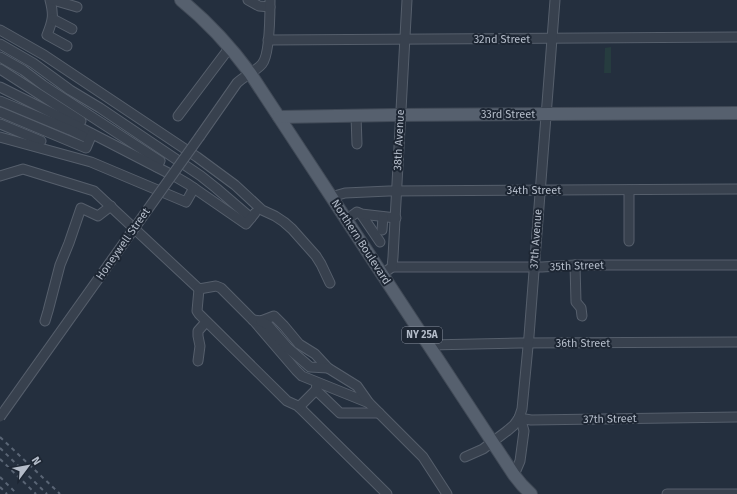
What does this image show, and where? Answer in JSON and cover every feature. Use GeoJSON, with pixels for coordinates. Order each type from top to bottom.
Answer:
{"type":"FeatureCollection","features":[{"type":"Feature","properties":{"kind":"main road","name":"Northern Boulevard"},"geometry":{"type":"LineString","coordinates":[[181,0],[205,21],[230,47],[250,73],[368,253],[387,271],[429,345],[514,476],[531,494]]}},
{"type":"Feature","properties":{"kind":"main road","name":"33rd Street"},"geometry":{"type":"LineString","coordinates":[[279,118],[401,115],[737,113]]}},
{"type":"Feature","properties":{"kind":"street"},"geometry":{"type":"LineString","coordinates":[[67,46],[47,35],[53,19],[52,0],[77,7]]}},
{"type":"Feature","properties":{"kind":"street"},"geometry":{"type":"LineString","coordinates":[[248,0],[259,6],[270,3]]}},
{"type":"Feature","properties":{"kind":"street","name":"38th Avenue"},"geometry":{"type":"LineString","coordinates":[[387,271],[396,218],[407,0]]}},
{"type":"Feature","properties":{"kind":"street","name":"37th Avenue"},"geometry":{"type":"LineString","coordinates":[[514,476],[520,461],[524,431],[519,418],[523,405],[555,0]]}},
{"type":"Feature","properties":{"kind":"street","name":"Honeywell Street"},"geometry":{"type":"LineString","coordinates":[[0,417],[237,83],[261,66],[266,53],[268,40],[270,3]]}},
{"type":"Feature","properties":{"kind":"street"},"geometry":{"type":"LineString","coordinates":[[53,19],[72,29]]}},
{"type":"Feature","properties":{"kind":"street"},"geometry":{"type":"LineString","coordinates":[[0,30],[39,52],[197,157],[235,185],[262,210],[281,219],[292,229],[319,260],[330,282]]}},
{"type":"Feature","properties":{"kind":"street","name":"32nd Street"},"geometry":{"type":"LineString","coordinates":[[268,40],[300,35],[405,39],[737,37]]}},
{"type":"Feature","properties":{"kind":"street"},"geometry":{"type":"LineString","coordinates":[[0,44],[33,63],[201,176],[251,218]]}},
{"type":"Feature","properties":{"kind":"street"},"geometry":{"type":"LineString","coordinates":[[178,116],[230,47]]}},
{"type":"Feature","properties":{"kind":"street"},"geometry":{"type":"LineString","coordinates":[[0,57],[23,70],[43,85],[160,161],[157,167]]}},
{"type":"Feature","properties":{"kind":"street"},"geometry":{"type":"LineString","coordinates":[[0,69],[83,123],[81,128]]}},
{"type":"Feature","properties":{"kind":"street"},"geometry":{"type":"LineString","coordinates":[[1,86],[81,128],[91,136]]}},
{"type":"Feature","properties":{"kind":"street"},"geometry":{"type":"LineString","coordinates":[[0,101],[70,130],[91,136],[157,167],[194,188],[246,224],[259,207]]}},
{"type":"Feature","properties":{"kind":"street"},"geometry":{"type":"LineString","coordinates":[[0,112],[86,148],[91,136]]}},
{"type":"Feature","properties":{"kind":"street"},"geometry":{"type":"LineString","coordinates":[[356,116],[357,144]]}},
{"type":"Feature","properties":{"kind":"street"},"geometry":{"type":"LineString","coordinates":[[0,124],[41,141]]}},
{"type":"Feature","properties":{"kind":"street"},"geometry":{"type":"LineString","coordinates":[[20,142],[23,133]]}},
{"type":"Feature","properties":{"kind":"street"},"geometry":{"type":"LineString","coordinates":[[0,137],[72,156],[95,164],[186,202],[194,188]]}},
{"type":"Feature","properties":{"kind":"street"},"geometry":{"type":"LineString","coordinates":[[72,156],[77,144]]}},
{"type":"Feature","properties":{"kind":"street"},"geometry":{"type":"LineString","coordinates":[[0,176],[23,169],[94,191],[199,289]]}},
{"type":"Feature","properties":{"kind":"street"},"geometry":{"type":"LineString","coordinates":[[629,190],[629,241]]}},
{"type":"Feature","properties":{"kind":"street","name":"34th Street"},"geometry":{"type":"LineString","coordinates":[[331,197],[344,193],[397,191],[737,190]]}},
{"type":"Feature","properties":{"kind":"street"},"geometry":{"type":"LineString","coordinates":[[45,321],[60,265],[81,208],[98,216],[111,206]]}},
{"type":"Feature","properties":{"kind":"street"},"geometry":{"type":"LineString","coordinates":[[346,220],[357,212],[361,214],[396,218]]}},
{"type":"Feature","properties":{"kind":"street"},"geometry":{"type":"LineString","coordinates":[[361,214],[372,230],[381,237]]}},
{"type":"Feature","properties":{"kind":"street"},"geometry":{"type":"LineString","coordinates":[[368,253],[379,244],[383,217]]}},
{"type":"Feature","properties":{"kind":"street"},"geometry":{"type":"LineString","coordinates":[[359,239],[372,230]]}},
{"type":"Feature","properties":{"kind":"street"},"geometry":{"type":"LineString","coordinates":[[575,265],[576,302],[581,308],[582,316]]}},
{"type":"Feature","properties":{"kind":"street","name":"35th Street"},"geometry":{"type":"LineString","coordinates":[[387,271],[575,265],[737,265]]}},
{"type":"Feature","properties":{"kind":"street"},"geometry":{"type":"LineString","coordinates":[[199,289],[216,286],[220,288],[257,320],[302,376],[317,386],[369,403]]}},
{"type":"Feature","properties":{"kind":"street"},"geometry":{"type":"LineString","coordinates":[[199,289],[197,311],[206,322],[287,401],[298,407],[387,494]]}},
{"type":"Feature","properties":{"kind":"street"},"geometry":{"type":"LineString","coordinates":[[257,320],[274,316],[299,344],[315,354],[328,368],[358,386],[369,403],[422,457],[447,494]]}},
{"type":"Feature","properties":{"kind":"street"},"geometry":{"type":"LineString","coordinates":[[257,320],[268,325],[288,348],[310,367],[328,368]]}},
{"type":"Feature","properties":{"kind":"street"},"geometry":{"type":"LineString","coordinates":[[198,361],[200,346],[198,331],[206,322]]}},
{"type":"Feature","properties":{"kind":"street","name":"36th Street"},"geometry":{"type":"LineString","coordinates":[[429,345],[737,342]]}},
{"type":"Feature","properties":{"kind":"street"},"geometry":{"type":"LineString","coordinates":[[298,407],[317,386]]}},
{"type":"Feature","properties":{"kind":"street"},"geometry":{"type":"LineString","coordinates":[[317,386],[340,413],[379,413]]}},
{"type":"Feature","properties":{"kind":"street","name":"37th Street"},"geometry":{"type":"LineString","coordinates":[[519,418],[531,420],[737,417]]}},
{"type":"Feature","properties":{"kind":"street"},"geometry":{"type":"LineString","coordinates":[[465,456],[483,449],[509,429],[519,418]]}},
{"type":"Feature","properties":{"kind":"street"},"geometry":{"type":"LineString","coordinates":[[667,494],[737,494]]}},
{"type":"Feature","properties":{"kind":"green space"},"geometry":{"type":"Polygon","coordinates":[[[611,47],[611,73],[604,73],[605,48],[611,47]]]}},
{"type":"Feature","properties":{"kind":"railway"},"geometry":{"type":"LineString","coordinates":[[0,437],[60,494]]}},
{"type":"Feature","properties":{"kind":"railway"},"geometry":{"type":"LineString","coordinates":[[0,448],[47,494]]}},
{"type":"Feature","properties":{"kind":"railway"},"geometry":{"type":"LineString","coordinates":[[0,459],[36,494]]}},
{"type":"Feature","properties":{"kind":"railway"},"geometry":{"type":"LineString","coordinates":[[0,477],[17,494]]}},
{"type":"Feature","properties":{"kind":"railway"},"geometry":{"type":"LineString","coordinates":[[0,487],[7,494]]}}]}
